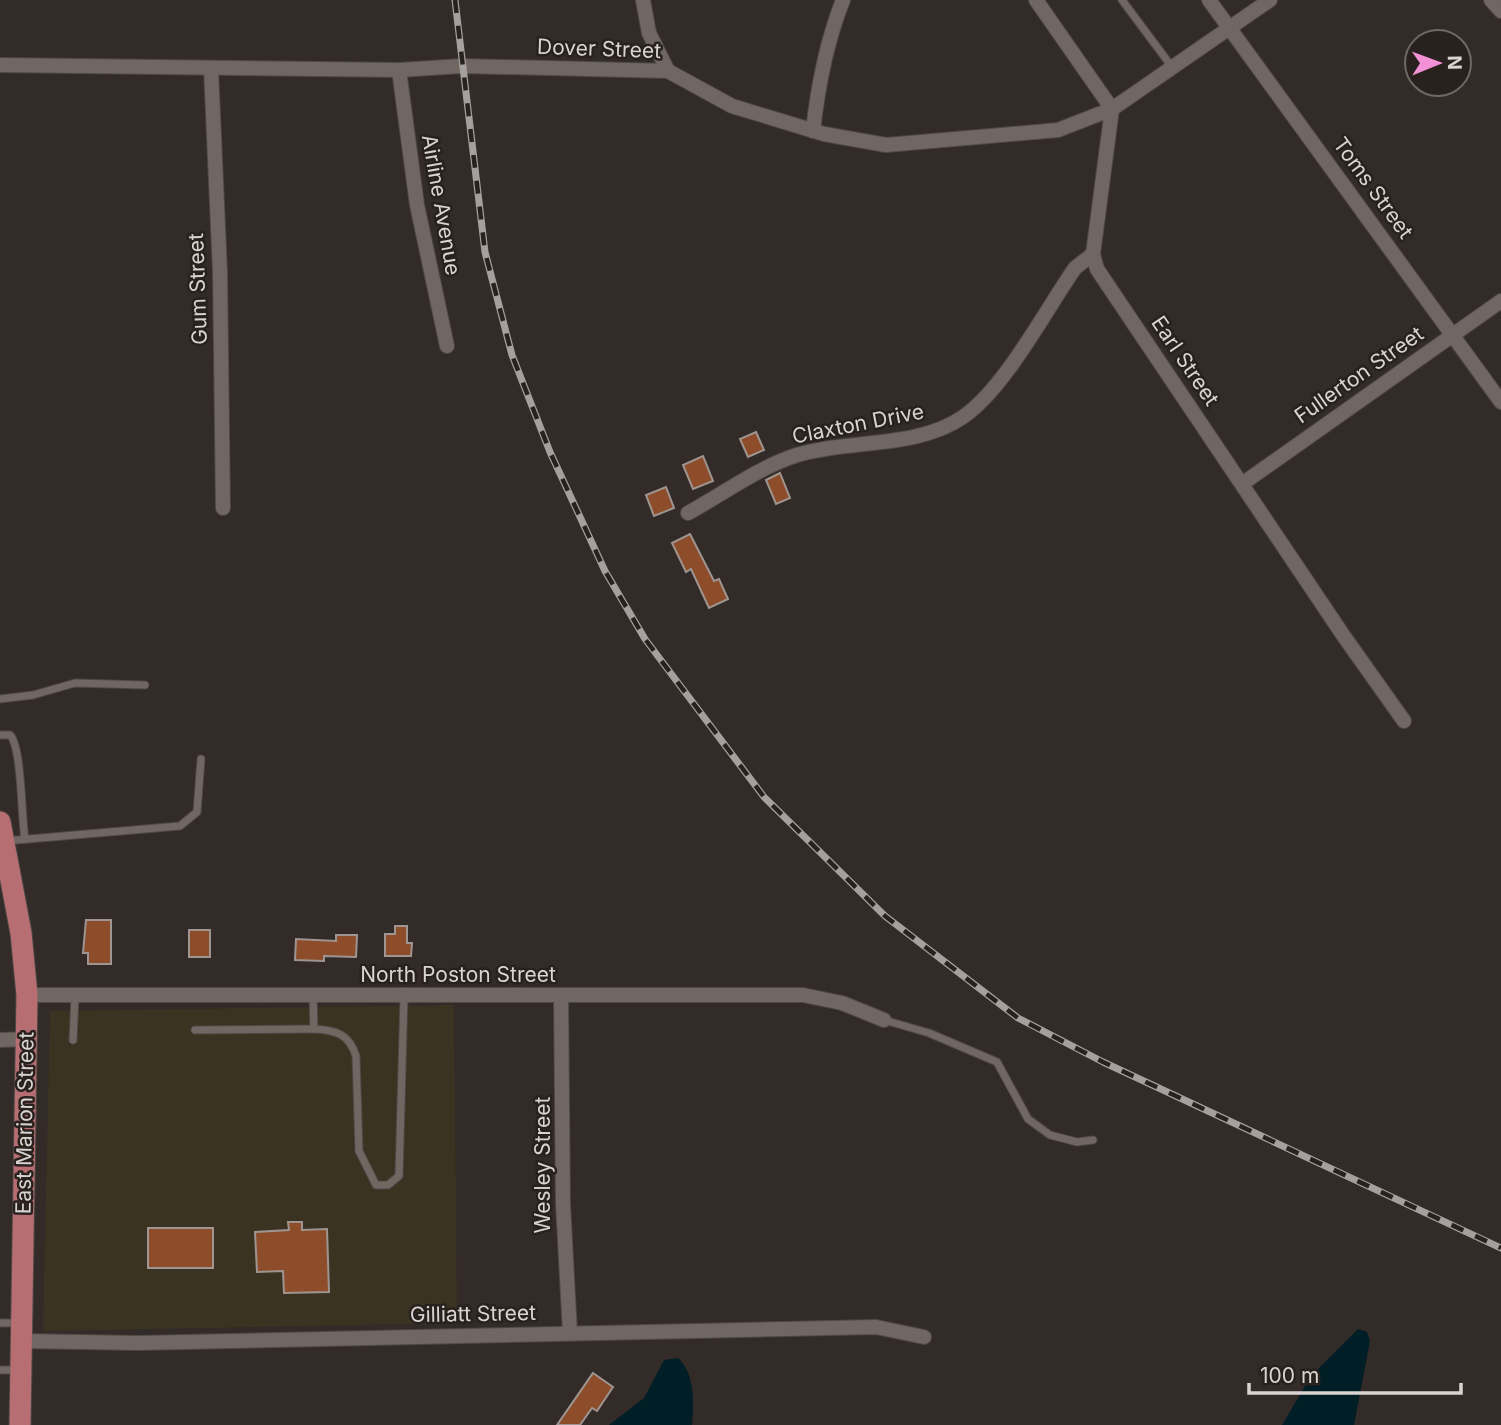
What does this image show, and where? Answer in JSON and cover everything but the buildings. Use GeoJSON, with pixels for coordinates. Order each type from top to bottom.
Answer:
{"type":"FeatureCollection","features":[{"type":"Feature","properties":{"kind":"main road","name":"East Marion Street"},"geometry":{"type":"LineString","coordinates":[[10,834],[5,871],[21,933],[27,995],[22,1332],[11,1370],[20,1425]]}},
{"type":"Feature","properties":{"kind":"street"},"geometry":{"type":"LineString","coordinates":[[643,0],[649,33],[668,71]]}},
{"type":"Feature","properties":{"kind":"street"},"geometry":{"type":"LineString","coordinates":[[813,131],[824,60],[843,0]]}},
{"type":"Feature","properties":{"kind":"street"},"geometry":{"type":"LineString","coordinates":[[1036,0],[1112,109],[1093,254]]}},
{"type":"Feature","properties":{"kind":"street","name":"Toms Street"},"geometry":{"type":"LineString","coordinates":[[1209,0],[1501,402]]}},
{"type":"Feature","properties":{"kind":"street","name":"Dover Street"},"geometry":{"type":"LineString","coordinates":[[0,65],[211,69],[399,69],[462,66],[668,71],[732,106],[813,131],[886,145],[1058,130],[1112,109],[1270,0]]}},
{"type":"Feature","properties":{"kind":"street"},"geometry":{"type":"LineString","coordinates":[[1491,0],[1501,11]]}},
{"type":"Feature","properties":{"kind":"street","name":"Gum Street"},"geometry":{"type":"LineString","coordinates":[[211,69],[220,272],[223,508]]}},
{"type":"Feature","properties":{"kind":"street","name":"Airline Avenue"},"geometry":{"type":"LineString","coordinates":[[399,69],[417,205],[447,346]]}},
{"type":"Feature","properties":{"kind":"street","name":"Earl Street"},"geometry":{"type":"LineString","coordinates":[[1093,254],[1097,269],[1404,721]]}},
{"type":"Feature","properties":{"kind":"street","name":"Claxton Drive"},"geometry":{"type":"LineString","coordinates":[[688,513],[794,456],[842,445],[905,438],[937,430],[962,418],[995,385],[1075,268],[1093,254]]}},
{"type":"Feature","properties":{"kind":"street","name":"Fullerton Street"},"geometry":{"type":"LineString","coordinates":[[1242,484],[1501,301]]}},
{"type":"Feature","properties":{"kind":"street","name":"North Poston Street"},"geometry":{"type":"LineString","coordinates":[[27,995],[803,995],[842,1003],[884,1020]]}},
{"type":"Feature","properties":{"kind":"street","name":"Wesley Street"},"geometry":{"type":"LineString","coordinates":[[561,996],[563,1204],[570,1333]]}},
{"type":"Feature","properties":{"kind":"street"},"geometry":{"type":"LineString","coordinates":[[0,1040],[27,1039]]}},
{"type":"Feature","properties":{"kind":"street","name":"Gilliatt Street"},"geometry":{"type":"LineString","coordinates":[[22,1332],[139,1343],[876,1327],[924,1336]]}},
{"type":"Feature","properties":{"kind":"lane"},"geometry":{"type":"LineString","coordinates":[[1122,0],[1172,67]]}},
{"type":"Feature","properties":{"kind":"lane"},"geometry":{"type":"LineString","coordinates":[[0,699],[33,695],[75,684],[145,685]]}},
{"type":"Feature","properties":{"kind":"lane"},"geometry":{"type":"LineString","coordinates":[[0,735],[10,735],[15,740],[19,754],[18,783],[10,834],[180,826],[197,812],[201,759]]}},
{"type":"Feature","properties":{"kind":"lane"},"geometry":{"type":"LineString","coordinates":[[73,1040],[75,995]]}},
{"type":"Feature","properties":{"kind":"lane"},"geometry":{"type":"LineString","coordinates":[[313,996],[314,1029]]}},
{"type":"Feature","properties":{"kind":"lane"},"geometry":{"type":"LineString","coordinates":[[195,1030],[314,1029],[341,1033],[352,1043],[356,1056],[359,1151],[376,1185],[388,1185],[399,1176],[404,996]]}},
{"type":"Feature","properties":{"kind":"lane"},"geometry":{"type":"LineString","coordinates":[[884,1020],[929,1033],[997,1062],[1028,1119],[1050,1135],[1077,1142],[1093,1140]]}},
{"type":"Feature","properties":{"kind":"lane"},"geometry":{"type":"LineString","coordinates":[[0,1323],[22,1332]]}},
{"type":"Feature","properties":{"kind":"shaded area"},"geometry":{"type":"Polygon","coordinates":[[[454,1005],[457,1323],[43,1331],[50,1011],[454,1005]]]}},
{"type":"Feature","properties":{"kind":"water"},"geometry":{"type":"Polygon","coordinates":[[[1358,1329],[1367,1332],[1370,1341],[1354,1425],[1282,1425],[1311,1376],[1358,1329]]]}},
{"type":"Feature","properties":{"kind":"water"},"geometry":{"type":"Polygon","coordinates":[[[678,1358],[684,1364],[690,1380],[693,1398],[692,1425],[609,1425],[644,1398],[664,1360],[678,1358]]]}},
{"type":"Feature","properties":{"kind":"railway"},"geometry":{"type":"LineString","coordinates":[[455,0],[485,252],[512,355],[550,452],[605,571],[645,639],[764,797],[885,916],[1018,1018],[1103,1062],[1501,1248]]}}]}
